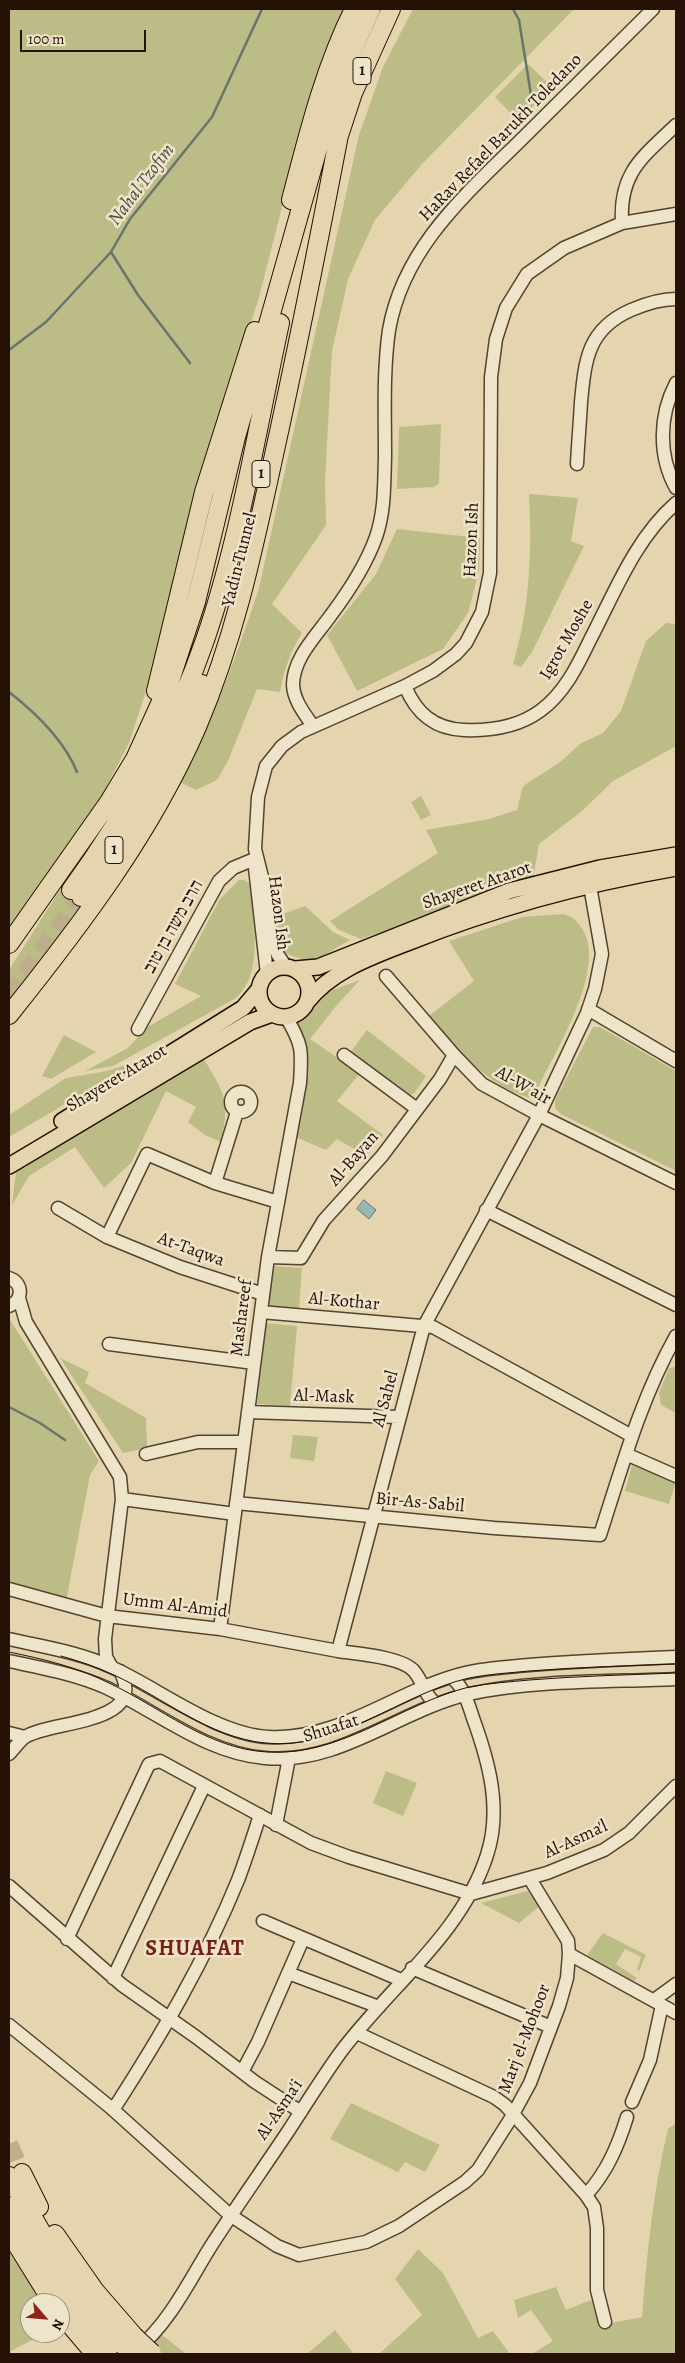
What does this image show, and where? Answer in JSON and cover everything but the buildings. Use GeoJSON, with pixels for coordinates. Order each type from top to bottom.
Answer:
{"type":"FeatureCollection","features":[{"type":"Feature","properties":{"kind":"highway"},"geometry":{"type":"LineString","coordinates":[[109,802],[155,695],[212,464],[257,326],[310,126],[343,31],[354,9]]}},
{"type":"Feature","properties":{"kind":"highway","name":"1"},"geometry":{"type":"LineString","coordinates":[[312,171],[336,87],[371,9]]}},
{"type":"Feature","properties":{"kind":"highway","name":"1"},"geometry":{"type":"LineString","coordinates":[[339,135],[370,51],[391,9]]}},
{"type":"Feature","properties":{"kind":"highway"},"geometry":{"type":"LineString","coordinates":[[9,1015],[91,909],[144,829],[196,728],[222,664],[238,616],[256,541],[299,340],[339,135]]}},
{"type":"Feature","properties":{"kind":"highway","name":"Yadin Tunnel"},"geometry":{"type":"LineString","coordinates":[[312,171],[237,526],[218,599],[204,642],[172,720],[150,765],[76,894],[123,837],[165,764],[197,694],[216,646],[242,558],[339,135]]}},
{"type":"Feature","properties":{"kind":"highway"},"geometry":{"type":"LineString","coordinates":[[9,944],[109,802],[135,759],[169,684],[184,643],[236,437],[312,171]]}},
{"type":"Feature","properties":{"kind":"highway"},"geometry":{"type":"LineString","coordinates":[[13,2173],[27,2210],[64,2271],[124,2350]]}},
{"type":"Feature","properties":{"kind":"highway"},"geometry":{"type":"LineString","coordinates":[[13,2173],[39,2207],[75,2265],[95,2292],[124,2350]]}},
{"type":"Feature","properties":{"kind":"highway"},"geometry":{"type":"LineString","coordinates":[[9,2206],[51,2280],[75,2312],[124,2350],[153,2353]]}},
{"type":"Feature","properties":{"kind":"highway"},"geometry":{"type":"LineString","coordinates":[[9,2232],[47,2293]]}},
{"type":"Feature","properties":{"kind":"highway"},"geometry":{"type":"LineString","coordinates":[[70,2325],[95,2354]]}},
{"type":"Feature","properties":{"kind":"main road","name":"Shayeret Atarot"},"geometry":{"type":"LineString","coordinates":[[290,968],[318,966],[508,892],[600,868],[676,855]]}},
{"type":"Feature","properties":{"kind":"main road","name":"Shayeret Atarot"},"geometry":{"type":"LineString","coordinates":[[307,1002],[326,982],[368,959],[492,911],[590,886],[676,868]]}},
{"type":"Feature","properties":{"kind":"main road"},"geometry":{"type":"LineString","coordinates":[[290,968],[306,979],[309,994],[307,1002],[299,1012],[279,1015],[262,1004],[259,989],[272,969],[290,968]]}},
{"type":"Feature","properties":{"kind":"main road","name":"Shayeret Atarot"},"geometry":{"type":"LineString","coordinates":[[9,1164],[243,1008],[259,989]]}},
{"type":"Feature","properties":{"kind":"main road","name":"Shayeret Atarot"},"geometry":{"type":"LineString","coordinates":[[9,1164],[250,1022],[279,1015]]}},
{"type":"Feature","properties":{"kind":"street","name":"HaRav Refael Barukh Toledano"},"geometry":{"type":"LineString","coordinates":[[314,726],[298,703],[294,693],[295,673],[304,652],[358,574],[380,527],[384,502],[387,349],[394,310],[405,277],[426,240],[454,207],[653,9]]}},
{"type":"Feature","properties":{"kind":"street"},"geometry":{"type":"LineString","coordinates":[[622,223],[625,188],[632,170],[676,125]]}},
{"type":"Feature","properties":{"kind":"street","name":"Hazon Ish"},"geometry":{"type":"LineString","coordinates":[[267,974],[255,878],[257,858],[255,826],[264,771],[282,746],[314,726],[405,686],[432,671],[456,654],[472,634],[484,606],[491,551],[490,377],[496,339],[506,308],[527,274],[553,254],[622,223],[676,214]]}},
{"type":"Feature","properties":{"kind":"street"},"geometry":{"type":"LineString","coordinates":[[577,464],[584,369],[594,340],[602,329],[619,315],[654,302],[676,299]]}},
{"type":"Feature","properties":{"kind":"street"},"geometry":{"type":"LineString","coordinates":[[676,383],[666,407],[663,431],[666,462],[676,488]]}},
{"type":"Feature","properties":{"kind":"street","name":"Igrot Moshe"},"geometry":{"type":"LineString","coordinates":[[405,686],[410,699],[423,715],[446,728],[467,730],[500,727],[519,723],[539,712],[561,689],[575,670],[644,538],[676,503]]}},
{"type":"Feature","properties":{"kind":"street","name":"Hazon Ish"},"geometry":{"type":"LineString","coordinates":[[257,858],[264,884],[271,939],[278,955],[290,968]]}},
{"type":"Feature","properties":{"kind":"street","name":"הרב משה בן טוב"},"geometry":{"type":"LineString","coordinates":[[138,1029],[219,881],[237,866],[257,858]]}},
{"type":"Feature","properties":{"kind":"street","name":"Al Sahel"},"geometry":{"type":"LineString","coordinates":[[338,1651],[354,1584],[375,1517],[424,1326],[539,1115],[588,1009],[600,970],[602,954],[590,886]]}},
{"type":"Feature","properties":{"kind":"street","name":"Al-W'air"},"geometry":{"type":"LineString","coordinates":[[386,976],[454,1055],[482,1084],[539,1115],[676,1183]]}},
{"type":"Feature","properties":{"kind":"street"},"geometry":{"type":"LineString","coordinates":[[588,1009],[676,1061]]}},
{"type":"Feature","properties":{"kind":"street","name":"Mashareef"},"geometry":{"type":"LineString","coordinates":[[220,1629],[268,1257],[300,1083],[302,1060],[299,1039],[279,1015]]}},
{"type":"Feature","properties":{"kind":"street"},"geometry":{"type":"LineString","coordinates":[[344,1055],[417,1109]]}},
{"type":"Feature","properties":{"kind":"street","name":"Al-Bayan"},"geometry":{"type":"LineString","coordinates":[[268,1257],[301,1258],[324,1220],[382,1156],[440,1079],[454,1055]]}},
{"type":"Feature","properties":{"kind":"street"},"geometry":{"type":"LineString","coordinates":[[215,1183],[237,1112]]}},
{"type":"Feature","properties":{"kind":"street"},"geometry":{"type":"LineString","coordinates":[[107,1237],[147,1154],[215,1183],[278,1202]]}},
{"type":"Feature","properties":{"kind":"street","name":"At-Taqwa"},"geometry":{"type":"LineString","coordinates":[[58,1208],[107,1237],[180,1267],[263,1294]]}},
{"type":"Feature","properties":{"kind":"street"},"geometry":{"type":"LineString","coordinates":[[486,1210],[676,1305]]}},
{"type":"Feature","properties":{"kind":"street"},"geometry":{"type":"LineString","coordinates":[[10,1276],[19,1287],[12,1304],[26,1322],[120,1476],[122,1499],[105,1639],[106,1657],[115,1669],[122,1693]]}},
{"type":"Feature","properties":{"kind":"street","name":"Al-Kothar"},"geometry":{"type":"LineString","coordinates":[[261,1312],[424,1326],[440,1330],[632,1436]]}},
{"type":"Feature","properties":{"kind":"street"},"geometry":{"type":"LineString","coordinates":[[676,1336],[656,1373],[626,1454],[676,1476]]}},
{"type":"Feature","properties":{"kind":"street"},"geometry":{"type":"LineString","coordinates":[[109,1344],[254,1364]]}},
{"type":"Feature","properties":{"kind":"street","name":"Al-Mask"},"geometry":{"type":"LineString","coordinates":[[248,1412],[399,1418]]}},
{"type":"Feature","properties":{"kind":"street"},"geometry":{"type":"LineString","coordinates":[[146,1454],[198,1442],[244,1442]]}},
{"type":"Feature","properties":{"kind":"street","name":"Bir-As-Sabil"},"geometry":{"type":"LineString","coordinates":[[122,1499],[600,1535],[626,1454]]}},
{"type":"Feature","properties":{"kind":"street","name":"Umm Al-Amid"},"geometry":{"type":"LineString","coordinates":[[9,1588],[107,1616],[220,1629],[338,1651]]}},
{"type":"Feature","properties":{"kind":"street","name":"Shuafat"},"geometry":{"type":"LineString","coordinates":[[9,1639],[88,1658],[115,1669],[238,1730],[267,1737],[283,1738],[301,1736],[337,1726],[424,1686],[451,1677],[487,1669],[564,1662],[676,1657]]}},
{"type":"Feature","properties":{"kind":"street"},"geometry":{"type":"LineString","coordinates":[[88,1658],[98,1652],[105,1639]]}},
{"type":"Feature","properties":{"kind":"street"},"geometry":{"type":"LineString","coordinates":[[338,1651],[403,1663],[413,1670],[424,1686],[428,1697],[440,1703],[457,1706],[464,1717],[479,1759],[484,1791],[484,1827],[471,1894]]}},
{"type":"Feature","properties":{"kind":"street","name":"Shuafat"},"geometry":{"type":"LineString","coordinates":[[9,1661],[81,1678],[122,1693],[222,1750],[265,1758],[304,1757],[344,1746],[440,1703],[465,1695],[566,1683],[676,1679]]}},
{"type":"Feature","properties":{"kind":"street"},"geometry":{"type":"LineString","coordinates":[[451,1677],[457,1682],[465,1695],[472,1715],[486,1757],[493,1803],[489,1848],[471,1894]]}},
{"type":"Feature","properties":{"kind":"street"},"geometry":{"type":"LineString","coordinates":[[9,1733],[25,1737],[81,1721],[122,1693],[138,1685],[146,1686]]}},
{"type":"Feature","properties":{"kind":"street"},"geometry":{"type":"LineString","coordinates":[[472,1715],[475,1701],[482,1692]]}},
{"type":"Feature","properties":{"kind":"street"},"geometry":{"type":"LineString","coordinates":[[9,1754],[25,1737]]}},
{"type":"Feature","properties":{"kind":"street"},"geometry":{"type":"LineString","coordinates":[[276,1825],[288,1758]]}},
{"type":"Feature","properties":{"kind":"street"},"geometry":{"type":"LineString","coordinates":[[67,1939],[149,1764],[160,1761],[311,1843],[349,1857],[471,1894]]}},
{"type":"Feature","properties":{"kind":"street"},"geometry":{"type":"LineString","coordinates":[[113,1978],[204,1786]]}},
{"type":"Feature","properties":{"kind":"street","name":"Al-Asma'l"},"geometry":{"type":"LineString","coordinates":[[471,1894],[530,1879],[581,1861],[604,1850],[629,1833],[676,1787]]}},
{"type":"Feature","properties":{"kind":"street"},"geometry":{"type":"LineString","coordinates":[[114,2110],[170,2018],[213,1935],[238,1879],[260,1815]]}},
{"type":"Feature","properties":{"kind":"street","name":"Marj el-Mohoor"},"geometry":{"type":"LineString","coordinates":[[9,2025],[114,2110],[230,2216],[276,2246],[299,2255],[366,2242],[399,2226],[465,2182],[478,2170],[514,2113],[530,2083],[567,1978],[569,1954],[568,1941],[530,1879]]}},
{"type":"Feature","properties":{"kind":"street"},"geometry":{"type":"LineString","coordinates":[[9,1886],[113,1978],[242,2072],[301,2112]]}},
{"type":"Feature","properties":{"kind":"street","name":"Al-Asma'i"},"geometry":{"type":"LineString","coordinates":[[124,2350],[154,2334],[230,2216],[340,2052],[434,1943],[471,1894]]}},
{"type":"Feature","properties":{"kind":"street"},"geometry":{"type":"LineString","coordinates":[[263,1921],[401,1980]]}},
{"type":"Feature","properties":{"kind":"street"},"geometry":{"type":"LineString","coordinates":[[242,2072],[258,2042],[303,1939]]}},
{"type":"Feature","properties":{"kind":"street"},"geometry":{"type":"LineString","coordinates":[[569,1954],[676,2013]]}},
{"type":"Feature","properties":{"kind":"street"},"geometry":{"type":"LineString","coordinates":[[412,1968],[551,2027]]}},
{"type":"Feature","properties":{"kind":"street"},"geometry":{"type":"LineString","coordinates":[[288,1973],[379,2007]]}},
{"type":"Feature","properties":{"kind":"street"},"geometry":{"type":"LineString","coordinates":[[632,2102],[650,2060],[658,2003],[676,1984]]}},
{"type":"Feature","properties":{"kind":"street"},"geometry":{"type":"LineString","coordinates":[[357,2033],[494,2097],[514,2113],[586,2195],[597,2216],[597,2290],[604,2322]]}},
{"type":"Feature","properties":{"kind":"street"},"geometry":{"type":"LineString","coordinates":[[586,2195],[600,2180],[611,2161],[627,2117]]}},
{"type":"Feature","properties":{"kind":"green space"},"geometry":{"type":"Polygon","coordinates":[[[9,9],[344,9],[308,105],[258,301],[204,463],[175,572],[151,676],[129,743],[96,807],[9,930],[9,9]]]}},
{"type":"Feature","properties":{"kind":"green space"},"geometry":{"type":"Polygon","coordinates":[[[413,9],[574,9],[422,164],[375,220],[348,279],[332,351],[325,480],[326,525],[272,604],[302,633],[288,661],[280,692],[257,689],[228,761],[217,780],[196,790],[177,781],[202,735],[224,687],[259,588],[359,135],[383,67],[413,9]]]}},
{"type":"Feature","properties":{"kind":"green space"},"geometry":{"type":"Polygon","coordinates":[[[528,64],[552,87],[518,121],[495,97],[528,64]]]}},
{"type":"Feature","properties":{"kind":"green space"},"geometry":{"type":"Polygon","coordinates":[[[441,424],[439,483],[434,487],[397,489],[399,427],[441,424]]]}},
{"type":"Feature","properties":{"kind":"green space"},"geometry":{"type":"Polygon","coordinates":[[[529,494],[578,498],[571,541],[584,546],[532,652],[521,667],[513,664],[519,643],[526,601],[530,558],[529,494]]]}},
{"type":"Feature","properties":{"kind":"green space"},"geometry":{"type":"Polygon","coordinates":[[[397,529],[480,538],[479,571],[468,613],[443,649],[357,691],[327,635],[376,574],[397,529]]]}},
{"type":"Feature","properties":{"kind":"green space"},"geometry":{"type":"Polygon","coordinates":[[[666,623],[676,624],[676,746],[613,781],[582,811],[539,844],[534,873],[529,883],[361,939],[339,930],[330,921],[438,853],[426,830],[489,819],[517,810],[522,789],[526,784],[559,763],[581,743],[603,733],[621,711],[646,641],[666,623]]]}},
{"type":"Feature","properties":{"kind":"green space"},"geometry":{"type":"Polygon","coordinates":[[[421,796],[431,815],[421,820],[411,802],[421,796]]]}},
{"type":"Feature","properties":{"kind":"green space"},"geometry":{"type":"Polygon","coordinates":[[[239,880],[244,880],[251,884],[255,945],[251,974],[245,987],[236,998],[113,1066],[85,1071],[128,1048],[146,1028],[201,996],[175,984],[220,899],[239,880]]]}},
{"type":"Feature","properties":{"kind":"green space"},"geometry":{"type":"Polygon","coordinates":[[[63,885],[86,904],[9,1002],[9,970],[63,885]]]}},
{"type":"Feature","properties":{"kind":"green space"},"geometry":{"type":"Polygon","coordinates":[[[305,906],[333,932],[350,940],[318,958],[303,959],[284,952],[274,917],[305,906]]]}},
{"type":"Feature","properties":{"kind":"green space"},"geometry":{"type":"Polygon","coordinates":[[[563,914],[575,920],[583,930],[588,947],[588,966],[584,987],[567,1030],[539,1086],[530,1098],[514,1092],[486,1075],[462,1053],[429,1016],[474,981],[449,941],[522,917],[563,914]]]}},
{"type":"Feature","properties":{"kind":"green space"},"geometry":{"type":"Polygon","coordinates":[[[360,980],[310,1039],[360,1073],[337,1101],[383,1135],[366,1156],[337,1139],[326,1150],[293,1136],[304,1055],[297,1023],[310,1014],[327,992],[360,980]]]}},
{"type":"Feature","properties":{"kind":"green space"},"geometry":{"type":"Polygon","coordinates":[[[593,1027],[600,1027],[676,1071],[676,1171],[561,1114],[555,1108],[555,1100],[593,1027]]]}},
{"type":"Feature","properties":{"kind":"green space"},"geometry":{"type":"Polygon","coordinates":[[[367,1030],[426,1076],[410,1096],[349,1054],[367,1030]]]}},
{"type":"Feature","properties":{"kind":"green space"},"geometry":{"type":"Polygon","coordinates":[[[64,1035],[96,1052],[51,1079],[42,1076],[64,1035]]]}},
{"type":"Feature","properties":{"kind":"green space"},"geometry":{"type":"Polygon","coordinates":[[[204,1059],[217,1081],[224,1098],[225,1116],[221,1142],[205,1135],[188,1122],[196,1107],[166,1091],[131,1163],[104,1188],[75,1147],[29,1176],[12,1205],[16,1172],[204,1059]]]}},
{"type":"Feature","properties":{"kind":"green space"},"geometry":{"type":"Polygon","coordinates":[[[138,1061],[9,1137],[9,1115],[66,1078],[107,1071],[138,1061]]]}},
{"type":"Feature","properties":{"kind":"green space"},"geometry":{"type":"Polygon","coordinates":[[[272,1266],[302,1268],[299,1308],[269,1305],[272,1266]]]}},
{"type":"Feature","properties":{"kind":"green space"},"geometry":{"type":"Polygon","coordinates":[[[9,1318],[99,1461],[90,1475],[66,1601],[9,1584],[9,1318]]]}},
{"type":"Feature","properties":{"kind":"green space"},"geometry":{"type":"Polygon","coordinates":[[[265,1323],[297,1326],[290,1406],[257,1404],[265,1323]]]}},
{"type":"Feature","properties":{"kind":"green space"},"geometry":{"type":"Polygon","coordinates":[[[60,1358],[89,1372],[85,1383],[146,1418],[147,1448],[123,1453],[60,1358]]]}},
{"type":"Feature","properties":{"kind":"green space"},"geometry":{"type":"Polygon","coordinates":[[[676,1367],[676,1413],[661,1405],[659,1393],[669,1368],[676,1367]]]}},
{"type":"Feature","properties":{"kind":"green space"},"geometry":{"type":"Polygon","coordinates":[[[293,1435],[318,1437],[314,1461],[290,1458],[293,1435]]]}},
{"type":"Feature","properties":{"kind":"green space"},"geometry":{"type":"Polygon","coordinates":[[[632,1465],[676,1481],[669,1504],[625,1491],[632,1465]]]}},
{"type":"Feature","properties":{"kind":"green space"},"geometry":{"type":"Polygon","coordinates":[[[386,1771],[417,1783],[403,1816],[373,1803],[386,1771]]]}},
{"type":"Feature","properties":{"kind":"green space"},"geometry":{"type":"Polygon","coordinates":[[[528,1891],[541,1905],[519,1923],[481,1903],[528,1891]]]}},
{"type":"Feature","properties":{"kind":"green space"},"geometry":{"type":"Polygon","coordinates":[[[603,1933],[646,1955],[639,1971],[637,1970],[641,1957],[625,1949],[616,1964],[637,1978],[634,1981],[587,1955],[603,1933]]]}},
{"type":"Feature","properties":{"kind":"green space"},"geometry":{"type":"Polygon","coordinates":[[[351,2103],[440,2145],[425,2172],[405,2162],[398,2172],[330,2139],[351,2103]]]}},
{"type":"Feature","properties":{"kind":"green space"},"geometry":{"type":"Polygon","coordinates":[[[676,2123],[676,2354],[532,2354],[553,2341],[531,2310],[518,2318],[514,2300],[556,2287],[566,2310],[591,2300],[602,2325],[642,2317],[648,2246],[658,2176],[668,2129],[676,2123]]]}},
{"type":"Feature","properties":{"kind":"green space"},"geometry":{"type":"Polygon","coordinates":[[[9,2246],[40,2293],[20,2293],[20,2343],[26,2343],[9,2352],[9,2246]]]}},
{"type":"Feature","properties":{"kind":"green space"},"geometry":{"type":"Polygon","coordinates":[[[418,2249],[443,2273],[478,2338],[493,2331],[510,2354],[379,2354],[422,2315],[395,2279],[418,2249]]]}},
{"type":"Feature","properties":{"kind":"green space"},"geometry":{"type":"Polygon","coordinates":[[[335,2330],[354,2354],[307,2354],[335,2330]]]}},
{"type":"Feature","properties":{"kind":"green space"},"geometry":{"type":"Polygon","coordinates":[[[162,2335],[186,2354],[163,2354],[152,2345],[162,2335]]]}},
{"type":"Feature","properties":{"kind":"water"},"geometry":{"type":"Polygon","coordinates":[[[364,1200],[376,1210],[369,1219],[357,1209],[364,1200]]]}},
{"type":"Feature","properties":{"kind":"waterway","name":"Nahal Tzofim"},"geometry":{"type":"LineString","coordinates":[[9,350],[46,322],[111,252],[130,219],[212,117],[262,9]]}},
{"type":"Feature","properties":{"kind":"waterway"},"geometry":{"type":"LineString","coordinates":[[513,9],[519,20],[531,95]]}},
{"type":"Feature","properties":{"kind":"waterway"},"geometry":{"type":"LineString","coordinates":[[111,252],[138,295],[190,363]]}},
{"type":"Feature","properties":{"kind":"waterway"},"geometry":{"type":"LineString","coordinates":[[9,692],[29,709],[57,738],[77,772]]}},
{"type":"Feature","properties":{"kind":"waterway"},"geometry":{"type":"LineString","coordinates":[[9,1407],[40,1423],[65,1440]]}},
{"type":"Feature","properties":{"kind":"tunnel"},"geometry":{"type":"LineString","coordinates":[[9,996],[81,897]]}},
{"type":"Feature","properties":{"kind":"tunnel"},"geometry":{"type":"LineString","coordinates":[[9,2144],[22,2173]]}},
{"type":"Feature","properties":{"kind":"tram line"},"geometry":{"type":"LineString","coordinates":[[9,1652],[85,1672],[205,1735],[245,1749],[267,1752],[294,1751],[320,1746],[345,1738],[419,1705],[469,1687],[547,1679],[676,1673]]}},
{"type":"Feature","properties":{"kind":"tram line"},"geometry":{"type":"LineString","coordinates":[[61,1656],[88,1664],[133,1684],[205,1725],[224,1733],[265,1743],[292,1743],[344,1730],[418,1696],[469,1678],[547,1670],[676,1664]]}},
{"type":"Feature","properties":{"kind":"district","name":"SHUAFAT"},"geometry":{"type":"Point","coordinates":[195,1950]}}]}
